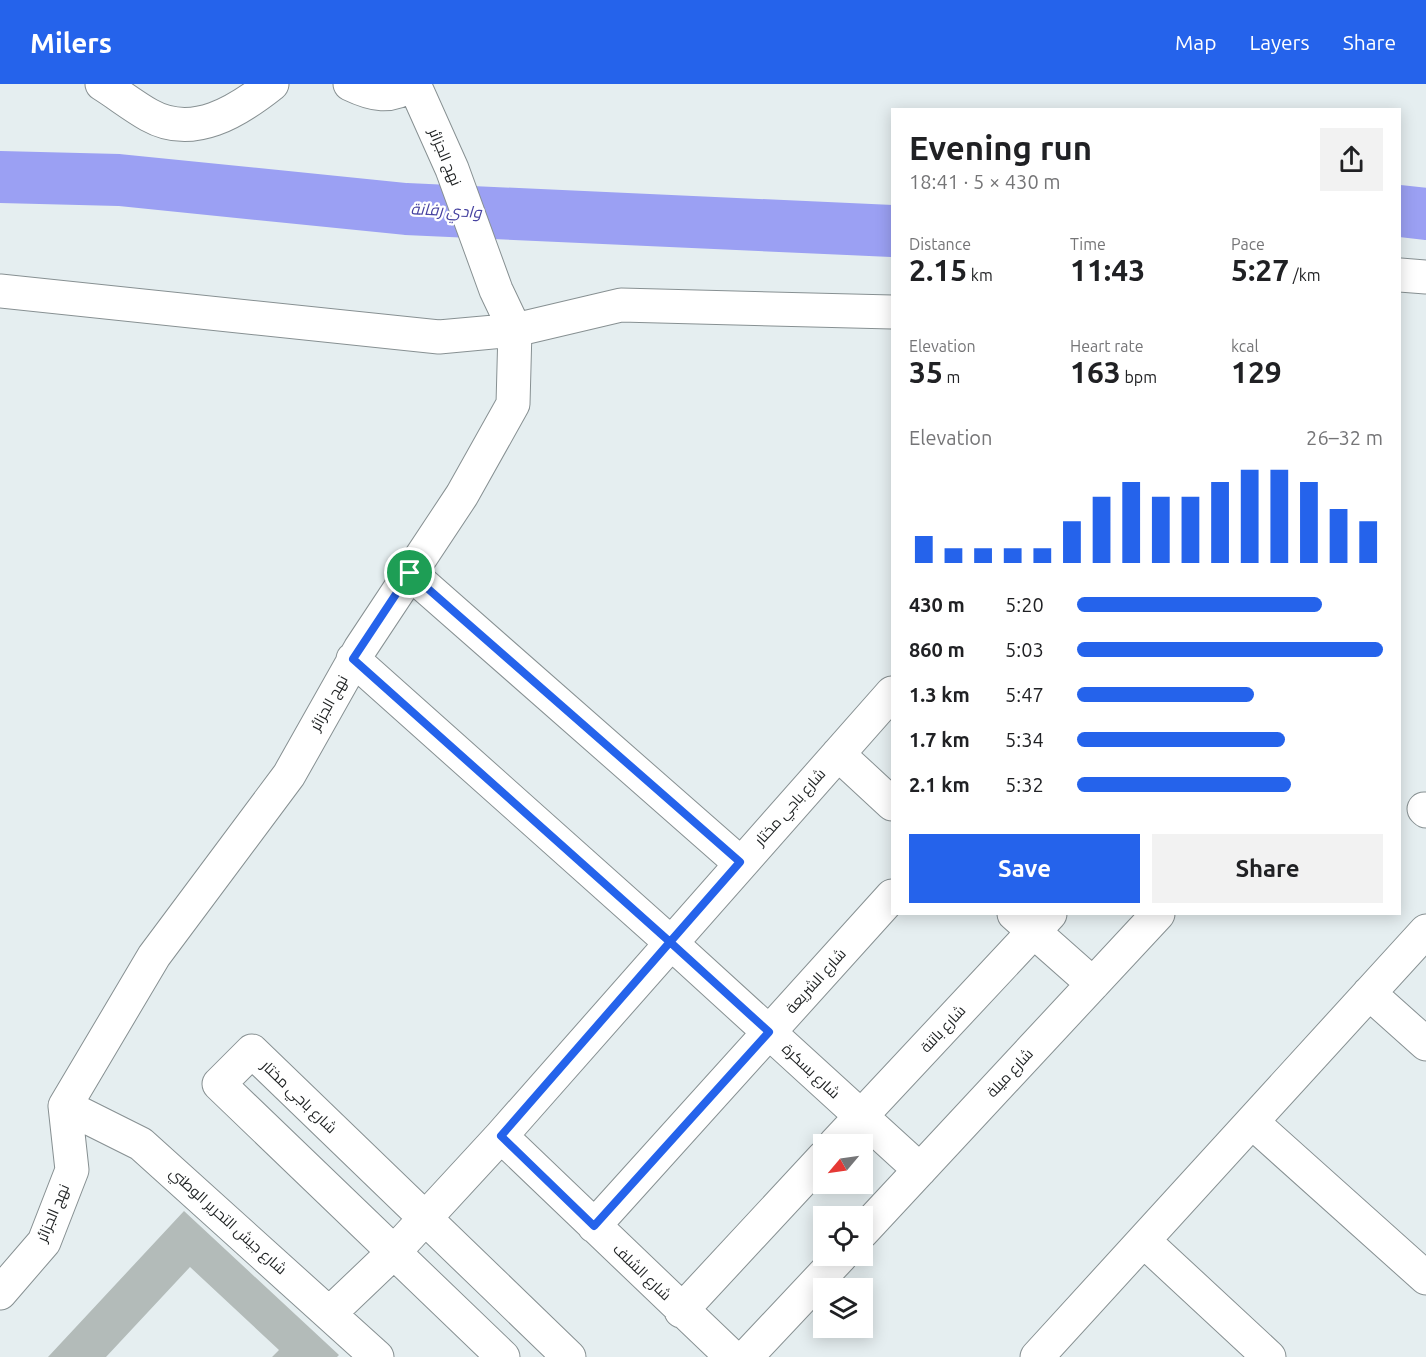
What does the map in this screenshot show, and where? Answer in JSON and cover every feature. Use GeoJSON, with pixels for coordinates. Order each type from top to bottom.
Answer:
{"type":"FeatureCollection","features":[{"type":"Feature","properties":{"kind":"street"},"geometry":{"type":"LineString","coordinates":[[102,84],[150,116],[171,123],[193,124],[220,119],[247,104],[272,84]]}},
{"type":"Feature","properties":{"kind":"street"},"geometry":{"type":"LineString","coordinates":[[353,85],[369,94],[385,95],[400,92],[413,84]]}},
{"type":"Feature","properties":{"kind":"street","name":"نهج الجزائر"},"geometry":{"type":"LineString","coordinates":[[0,1293],[44,1242],[72,1170],[65,1106],[154,956],[290,775],[353,659],[462,495],[513,404],[515,330],[496,290],[452,169],[413,84]]}},
{"type":"Feature","properties":{"kind":"street"},"geometry":{"type":"LineString","coordinates":[[1401,275],[1426,277]]}},
{"type":"Feature","properties":{"kind":"street"},"geometry":{"type":"LineString","coordinates":[[0,291],[440,337],[515,330],[621,305],[891,312]]}},
{"type":"Feature","properties":{"kind":"street"},"geometry":{"type":"LineString","coordinates":[[410,573],[740,862]]}},
{"type":"Feature","properties":{"kind":"street","name":"شارع بسكرة"},"geometry":{"type":"LineString","coordinates":[[353,659],[670,942],[920,1170]]}},
{"type":"Feature","properties":{"kind":"street","name":"شارع باجي مختار"},"geometry":{"type":"LineString","coordinates":[[330,1313],[394,1252],[501,1136],[740,862],[891,694]]}},
{"type":"Feature","properties":{"kind":"street"},"geometry":{"type":"LineString","coordinates":[[838,754],[891,803]]}},
{"type":"Feature","properties":{"kind":"street","name":"شارع الشريعة"},"geometry":{"type":"LineString","coordinates":[[594,1226],[891,897]]}},
{"type":"Feature","properties":{"kind":"street","name":"شارع ميلة"},"geometry":{"type":"LineString","coordinates":[[873,1220],[1157,915]]}},
{"type":"Feature","properties":{"kind":"street"},"geometry":{"type":"LineString","coordinates":[[1032,919],[1093,984]]}},
{"type":"Feature","properties":{"kind":"street","name":"شارع باتنة"},"geometry":{"type":"LineString","coordinates":[[845,1134],[1032,919]]}},
{"type":"Feature","properties":{"kind":"street"},"geometry":{"type":"LineString","coordinates":[[1037,1357],[1426,931]]}},
{"type":"Feature","properties":{"kind":"street"},"geometry":{"type":"LineString","coordinates":[[1370,993],[1426,1044]]}},
{"type":"Feature","properties":{"kind":"street","name":"شارع باجي مختار"},"geometry":{"type":"LineString","coordinates":[[503,1357],[219,1084],[252,1051],[569,1357]]}},
{"type":"Feature","properties":{"kind":"street","name":"شارع جيش التحرير الوطني"},"geometry":{"type":"LineString","coordinates":[[65,1106],[141,1144],[377,1357]]}},
{"type":"Feature","properties":{"kind":"street"},"geometry":{"type":"LineString","coordinates":[[1252,1122],[1426,1278]]}},
{"type":"Feature","properties":{"kind":"street","name":"شارع الشلف"},"geometry":{"type":"LineString","coordinates":[[501,1136],[681,1311],[732,1357]]}},
{"type":"Feature","properties":{"kind":"street"},"geometry":{"type":"LineString","coordinates":[[681,1311],[813,1169]]}},
{"type":"Feature","properties":{"kind":"street"},"geometry":{"type":"LineString","coordinates":[[1144,1240],[1264,1355]]}},
{"type":"Feature","properties":{"kind":"street"},"geometry":{"type":"LineString","coordinates":[[746,1357],[832,1266]]}},
{"type":"Feature","properties":{"kind":"building"},"geometry":{"type":"Polygon","coordinates":[[[184,1211],[339,1355],[337,1357],[272,1357],[279,1350],[190,1267],[106,1357],[48,1357],[184,1211]]]}},
{"type":"Feature","properties":{"kind":"waterway","name":"وادي رفانة"},"geometry":{"type":"LineString","coordinates":[[0,177],[119,180],[406,209],[891,231]]}},
{"type":"Feature","properties":{"kind":"waterway","name":"وادي رفانة"},"geometry":{"type":"LineString","coordinates":[[1401,211],[1426,214]]}},
{"type":"Feature","properties":{"kind":"route"},"geometry":{"type":"LineString","coordinates":[[410,573],[353,659],[670,942],[501,1136],[594,1226],[769,1032],[670,942],[740,862],[410,573]]}}]}
